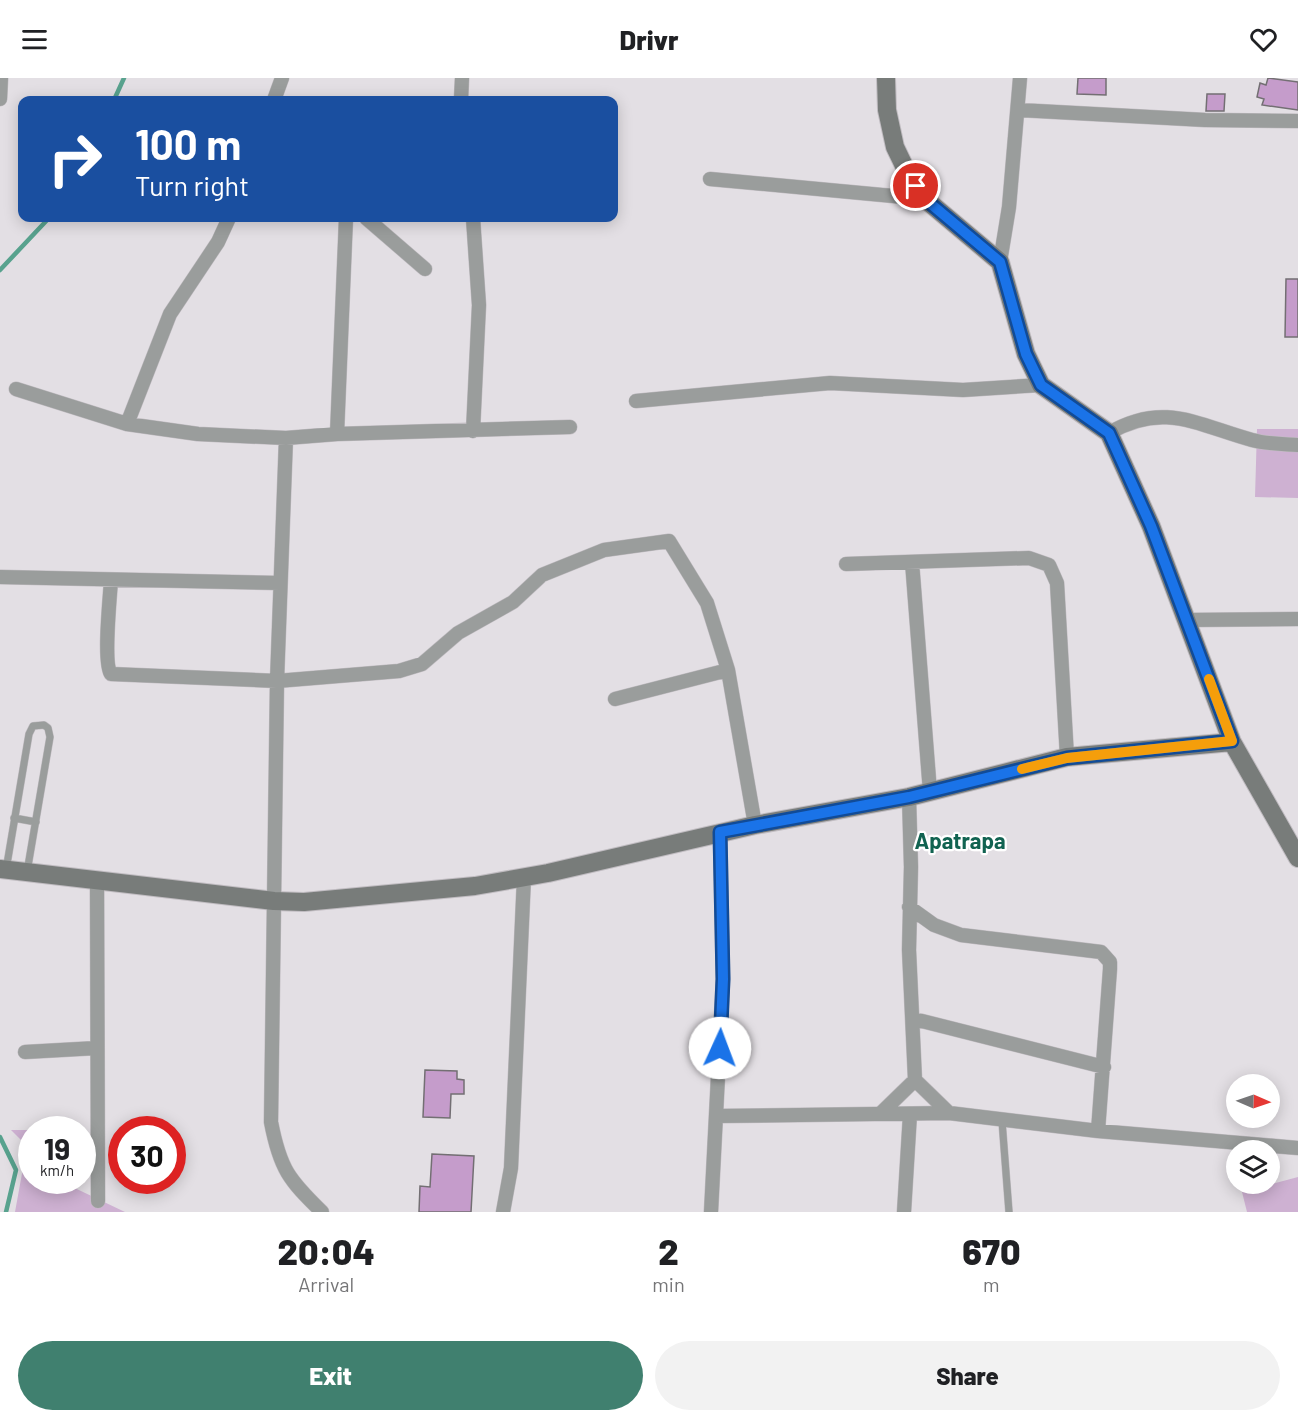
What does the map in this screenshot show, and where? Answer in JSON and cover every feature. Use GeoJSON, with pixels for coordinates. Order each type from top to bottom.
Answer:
{"type":"FeatureCollection","features":[{"type":"Feature","properties":{"kind":"street"},"geometry":{"type":"LineString","coordinates":[[0,99],[1,78]]}},
{"type":"Feature","properties":{"kind":"street"},"geometry":{"type":"LineString","coordinates":[[275,96],[282,78]]}},
{"type":"Feature","properties":{"kind":"street"},"geometry":{"type":"LineString","coordinates":[[461,96],[462,78]]}},
{"type":"Feature","properties":{"kind":"street"},"geometry":{"type":"LineString","coordinates":[[886,78],[887,110],[895,147],[908,174],[925,199],[1000,262]]}},
{"type":"Feature","properties":{"kind":"street"},"geometry":{"type":"LineString","coordinates":[[1020,78],[1019,110],[1000,262],[1026,354],[1041,385],[1109,433],[1151,526],[1232,741],[1298,858]]}},
{"type":"Feature","properties":{"kind":"street"},"geometry":{"type":"LineString","coordinates":[[1019,110],[1205,120],[1298,121]]}},
{"type":"Feature","properties":{"kind":"street"},"geometry":{"type":"LineString","coordinates":[[710,178],[925,199]]}},
{"type":"Feature","properties":{"kind":"street"},"geometry":{"type":"LineString","coordinates":[[127,424],[170,314],[218,242],[226,222]]}},
{"type":"Feature","properties":{"kind":"street"},"geometry":{"type":"LineString","coordinates":[[337,434],[346,222]]}},
{"type":"Feature","properties":{"kind":"street"},"geometry":{"type":"LineString","coordinates":[[371,222],[425,269]]}},
{"type":"Feature","properties":{"kind":"street"},"geometry":{"type":"LineString","coordinates":[[473,222],[479,305],[473,431]]}},
{"type":"Feature","properties":{"kind":"street"},"geometry":{"type":"LineString","coordinates":[[636,401],[830,383],[963,390],[1041,385]]}},
{"type":"Feature","properties":{"kind":"street"},"geometry":{"type":"LineString","coordinates":[[16,389],[127,424],[198,434],[286,438],[337,434],[570,427]]}},
{"type":"Feature","properties":{"kind":"street"},"geometry":{"type":"LineString","coordinates":[[1109,433],[1125,424],[1150,418],[1186,418],[1254,441],[1298,445]]}},
{"type":"Feature","properties":{"kind":"street"},"geometry":{"type":"LineString","coordinates":[[286,438],[277,681],[271,1122],[278,1156],[293,1184],[322,1212]]}},
{"type":"Feature","properties":{"kind":"street"},"geometry":{"type":"LineString","coordinates":[[111,580],[107,641],[108,670],[111,674],[277,681],[399,671],[422,664],[458,633],[513,602],[542,575],[604,550],[665,541],[672,544],[707,603],[728,670],[755,825]]}},
{"type":"Feature","properties":{"kind":"street"},"geometry":{"type":"LineString","coordinates":[[846,564],[1029,558],[1049,565],[1057,583],[1067,758]]}},
{"type":"Feature","properties":{"kind":"street"},"geometry":{"type":"LineString","coordinates":[[912,562],[930,792]]}},
{"type":"Feature","properties":{"kind":"street"},"geometry":{"type":"LineString","coordinates":[[0,577],[280,583]]}},
{"type":"Feature","properties":{"kind":"street"},"geometry":{"type":"LineString","coordinates":[[1186,620],[1298,619]]}},
{"type":"Feature","properties":{"kind":"street"},"geometry":{"type":"LineString","coordinates":[[615,699],[728,670]]}},
{"type":"Feature","properties":{"kind":"street"},"geometry":{"type":"LineString","coordinates":[[3,869],[274,901],[304,902],[391,895],[524,877],[720,832],[909,797],[1067,758],[1232,741]]}},
{"type":"Feature","properties":{"kind":"street"},"geometry":{"type":"LineString","coordinates":[[909,797],[911,867],[909,907],[915,1080],[949,1113]]}},
{"type":"Feature","properties":{"kind":"street"},"geometry":{"type":"LineString","coordinates":[[711,1212],[723,979],[720,832]]}},
{"type":"Feature","properties":{"kind":"street"},"geometry":{"type":"LineString","coordinates":[[503,1212],[511,1168],[524,877]]}},
{"type":"Feature","properties":{"kind":"street"},"geometry":{"type":"LineString","coordinates":[[97,880],[98,1201]]}},
{"type":"Feature","properties":{"kind":"street"},"geometry":{"type":"LineString","coordinates":[[909,907],[934,925],[955,933],[1101,952],[1107,957],[1110,969],[1098,1131]]}},
{"type":"Feature","properties":{"kind":"street"},"geometry":{"type":"LineString","coordinates":[[914,1019],[1104,1067]]}},
{"type":"Feature","properties":{"kind":"street"},"geometry":{"type":"LineString","coordinates":[[25,1052],[98,1048]]}},
{"type":"Feature","properties":{"kind":"street"},"geometry":{"type":"LineString","coordinates":[[880,1114],[915,1080]]}},
{"type":"Feature","properties":{"kind":"street"},"geometry":{"type":"LineString","coordinates":[[716,1116],[949,1113],[1098,1131],[1298,1148]]}},
{"type":"Feature","properties":{"kind":"street"},"geometry":{"type":"LineString","coordinates":[[904,1212],[910,1114]]}},
{"type":"Feature","properties":{"kind":"lane"},"geometry":{"type":"LineString","coordinates":[[3,869],[30,730],[33,726],[40,724],[48,728],[50,737],[27,872]]}},
{"type":"Feature","properties":{"kind":"lane"},"geometry":{"type":"LineString","coordinates":[[14,818],[36,822]]}},
{"type":"Feature","properties":{"kind":"lane"},"geometry":{"type":"LineString","coordinates":[[1002,1120],[1008,1212]]}},
{"type":"Feature","properties":{"kind":"shaded area"},"geometry":{"type":"Polygon","coordinates":[[[1257,429],[1298,429],[1298,498],[1255,497],[1257,429]]]}},
{"type":"Feature","properties":{"kind":"shaded area"},"geometry":{"type":"Polygon","coordinates":[[[11,1130],[18,1130],[18,1137],[11,1130]]]}},
{"type":"Feature","properties":{"kind":"shaded area"},"geometry":{"type":"Polygon","coordinates":[[[1298,1177],[1298,1212],[1247,1212],[1242,1194],[1280,1194],[1280,1182],[1298,1177]]]}},
{"type":"Feature","properties":{"kind":"shaded area"},"geometry":{"type":"Polygon","coordinates":[[[18,1194],[87,1194],[125,1212],[15,1212],[18,1194]]]}},
{"type":"Feature","properties":{"kind":"building"},"geometry":{"type":"Polygon","coordinates":[[[1078,78],[1106,78],[1106,95],[1077,94],[1078,78]]]}},
{"type":"Feature","properties":{"kind":"building"},"geometry":{"type":"Polygon","coordinates":[[[1268,78],[1298,82],[1298,110],[1262,105],[1264,99],[1257,97],[1260,83],[1266,85],[1268,78]]]}},
{"type":"Feature","properties":{"kind":"building"},"geometry":{"type":"Polygon","coordinates":[[[1207,94],[1225,94],[1224,111],[1206,111],[1207,94]]]}},
{"type":"Feature","properties":{"kind":"building"},"geometry":{"type":"Polygon","coordinates":[[[1286,279],[1298,279],[1298,337],[1285,337],[1286,279]]]}},
{"type":"Feature","properties":{"kind":"building"},"geometry":{"type":"Polygon","coordinates":[[[425,1070],[457,1071],[457,1079],[464,1080],[464,1094],[451,1094],[450,1118],[423,1117],[425,1070]]]}},
{"type":"Feature","properties":{"kind":"building"},"geometry":{"type":"Polygon","coordinates":[[[432,1154],[474,1156],[471,1212],[419,1212],[420,1186],[430,1187],[432,1154]]]}},
{"type":"Feature","properties":{"kind":"waterway"},"geometry":{"type":"LineString","coordinates":[[116,96],[124,78]]}},
{"type":"Feature","properties":{"kind":"waterway"},"geometry":{"type":"LineString","coordinates":[[0,270],[45,222]]}},
{"type":"Feature","properties":{"kind":"waterway"},"geometry":{"type":"LineString","coordinates":[[0,1137],[16,1170],[6,1212]]}},
{"type":"Feature","properties":{"kind":"slow traffic"},"geometry":{"type":"LineString","coordinates":[[1022,769],[1067,758],[1232,741],[1209,679]]}},
{"type":"Feature","properties":{"kind":"district","name":"Apatrapa"},"geometry":{"type":"Point","coordinates":[960,841]}},
{"type":"Feature","properties":{"kind":"route"},"geometry":{"type":"LineString","coordinates":[[720,1048],[723,979],[720,832],[909,797],[1067,758],[1232,741],[1151,526],[1109,433],[1041,385],[1026,354],[1000,262],[925,199],[916,186]]}}]}
